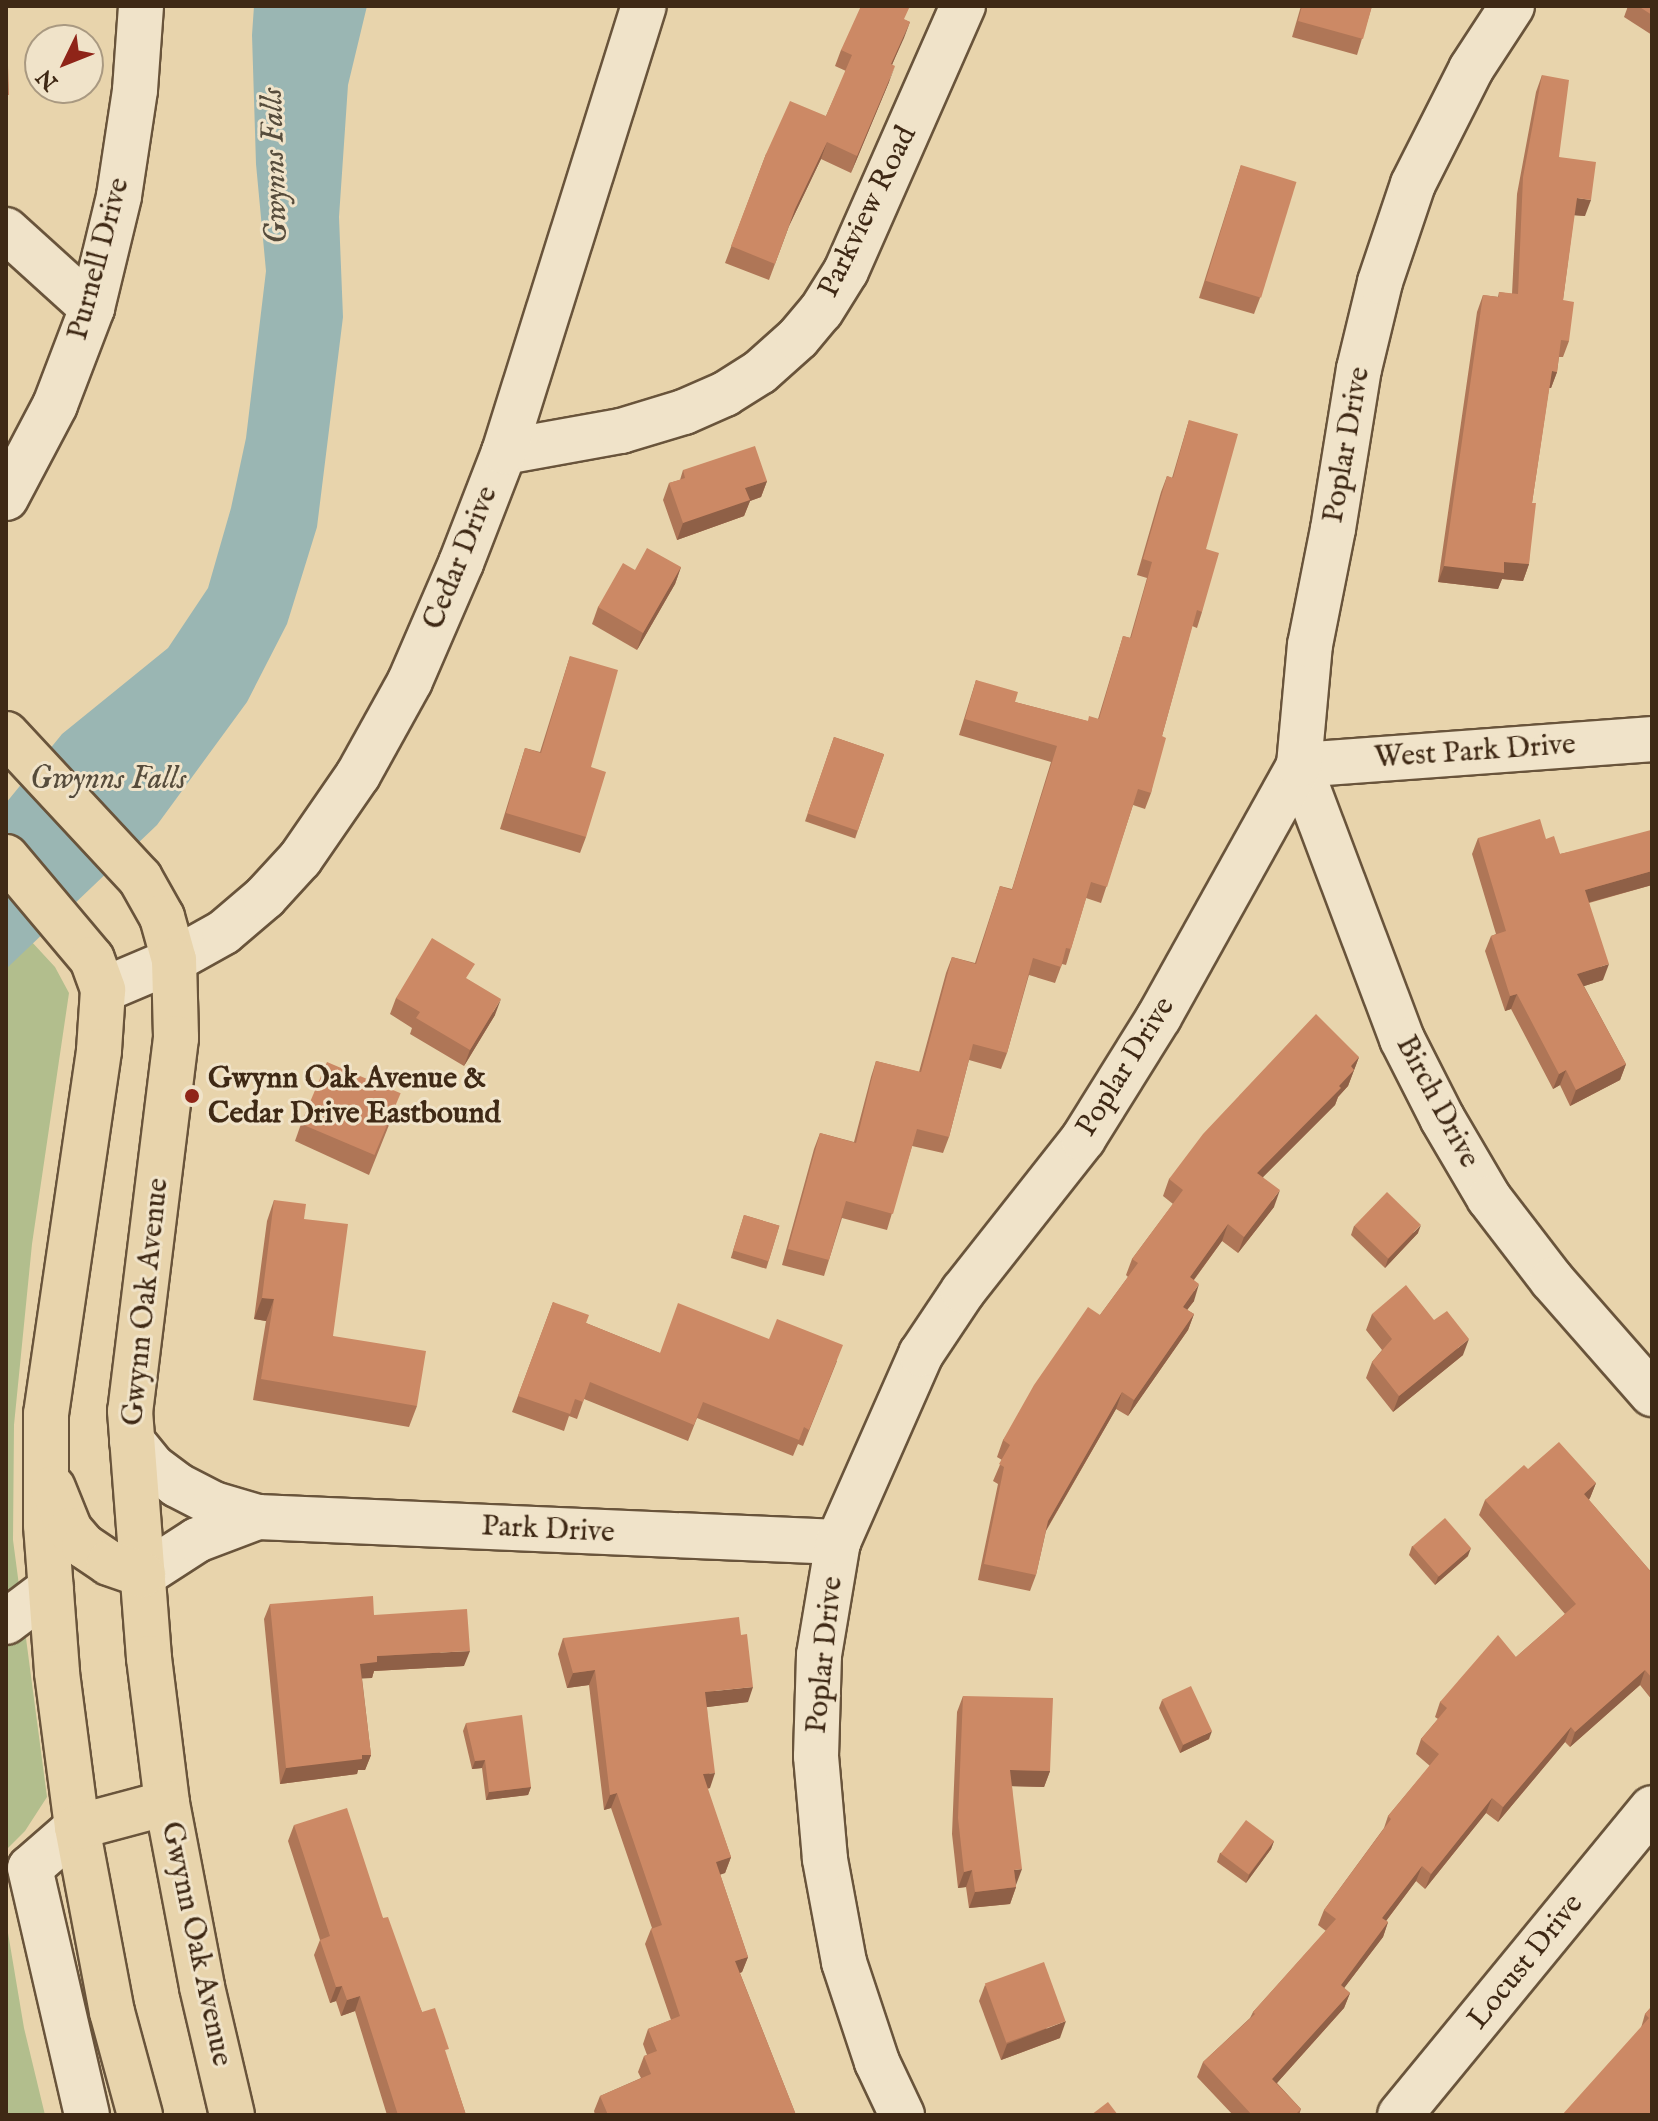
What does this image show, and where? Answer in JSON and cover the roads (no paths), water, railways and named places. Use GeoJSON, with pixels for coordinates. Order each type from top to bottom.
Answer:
{"type":"FeatureCollection","features":[{"type":"Feature","properties":{"kind":"main road","name":"Gwynn Oak Avenue"},"geometry":{"type":"LineString","coordinates":[[18,746],[140,878],[162,917],[174,960],[176,1038],[130,1411],[149,1658],[167,1803],[202,1987],[232,2115]]}},
{"type":"Feature","properties":{"kind":"main road"},"geometry":{"type":"LineString","coordinates":[[6,857],[92,959],[103,990],[99,1051],[46,1414],[46,1454],[51,1588],[77,1827],[112,2012],[140,2115]]}},
{"type":"Feature","properties":{"kind":"main road"},"geometry":{"type":"LineString","coordinates":[[46,1454],[55,1494],[70,1530],[84,1546],[109,1563],[143,1575]]}},
{"type":"Feature","properties":{"kind":"main road"},"geometry":{"type":"LineString","coordinates":[[77,1827],[167,1803]]}},
{"type":"Feature","properties":{"kind":"street","name":"Purnell Drive"},"geometry":{"type":"LineString","coordinates":[[6,498],[55,405],[92,308],[119,196],[135,90],[141,6]]}},
{"type":"Feature","properties":{"kind":"street","name":"Cedar Drive"},"geometry":{"type":"LineString","coordinates":[[103,990],[174,960],[224,932],[265,897],[300,859],[358,775],[410,681],[504,452],[644,6]]}},
{"type":"Feature","properties":{"kind":"street","name":"Parkview Road"},"geometry":{"type":"LineString","coordinates":[[504,452],[621,431],[684,412],[737,387],[798,338],[821,311],[846,271],[963,6]]}},
{"type":"Feature","properties":{"kind":"street","name":"Poplar Drive"},"geometry":{"type":"LineString","coordinates":[[902,2115],[877,2062],[844,1962],[825,1859],[816,1756],[819,1655],[838,1542],[921,1354],[963,1291],[1083,1139],[1159,1017],[1299,765],[1310,645],[1359,369],[1380,282],[1413,184],[1471,69],[1512,6]]}},
{"type":"Feature","properties":{"kind":"street"},"geometry":{"type":"LineString","coordinates":[[6,230],[92,308]]}},
{"type":"Feature","properties":{"kind":"street","name":"West Park Drive"},"geometry":{"type":"LineString","coordinates":[[1299,765],[1652,739]]}},
{"type":"Feature","properties":{"kind":"street","name":"Birch Drive"},"geometry":{"type":"LineString","coordinates":[[1299,765],[1402,1039],[1442,1118],[1489,1198],[1552,1280],[1652,1394]]}},
{"type":"Feature","properties":{"kind":"street","name":"Park Drive"},"geometry":{"type":"LineString","coordinates":[[132,1441],[152,1466],[177,1485],[214,1504],[258,1517],[838,1542]]}},
{"type":"Feature","properties":{"kind":"street","name":"Park Drive"},"geometry":{"type":"LineString","coordinates":[[143,1575],[197,1540],[234,1523],[258,1517]]}},
{"type":"Feature","properties":{"kind":"street"},"geometry":{"type":"LineString","coordinates":[[6,1622],[51,1588]]}},
{"type":"Feature","properties":{"kind":"street","name":"Locust Drive"},"geometry":{"type":"LineString","coordinates":[[1400,2115],[1652,1808]]}},
{"type":"Feature","properties":{"kind":"street"},"geometry":{"type":"LineString","coordinates":[[77,1827],[30,1868],[87,2115]]}},
{"type":"Feature","properties":{"kind":"water","name":"Gwynns Falls"},"geometry":{"type":"Polygon","coordinates":[[[254,6],[367,6],[348,85],[339,217],[343,317],[317,527],[287,624],[247,702],[157,825],[6,969],[6,803],[62,734],[168,648],[208,588],[231,508],[246,438],[266,271],[256,164],[254,6]]]}},
{"type":"Feature","properties":{"kind":"place","name":"Gwynn Oak Avenue & Cedar Drive Eastbound"},"geometry":{"type":"Point","coordinates":[192,1096]}}]}
